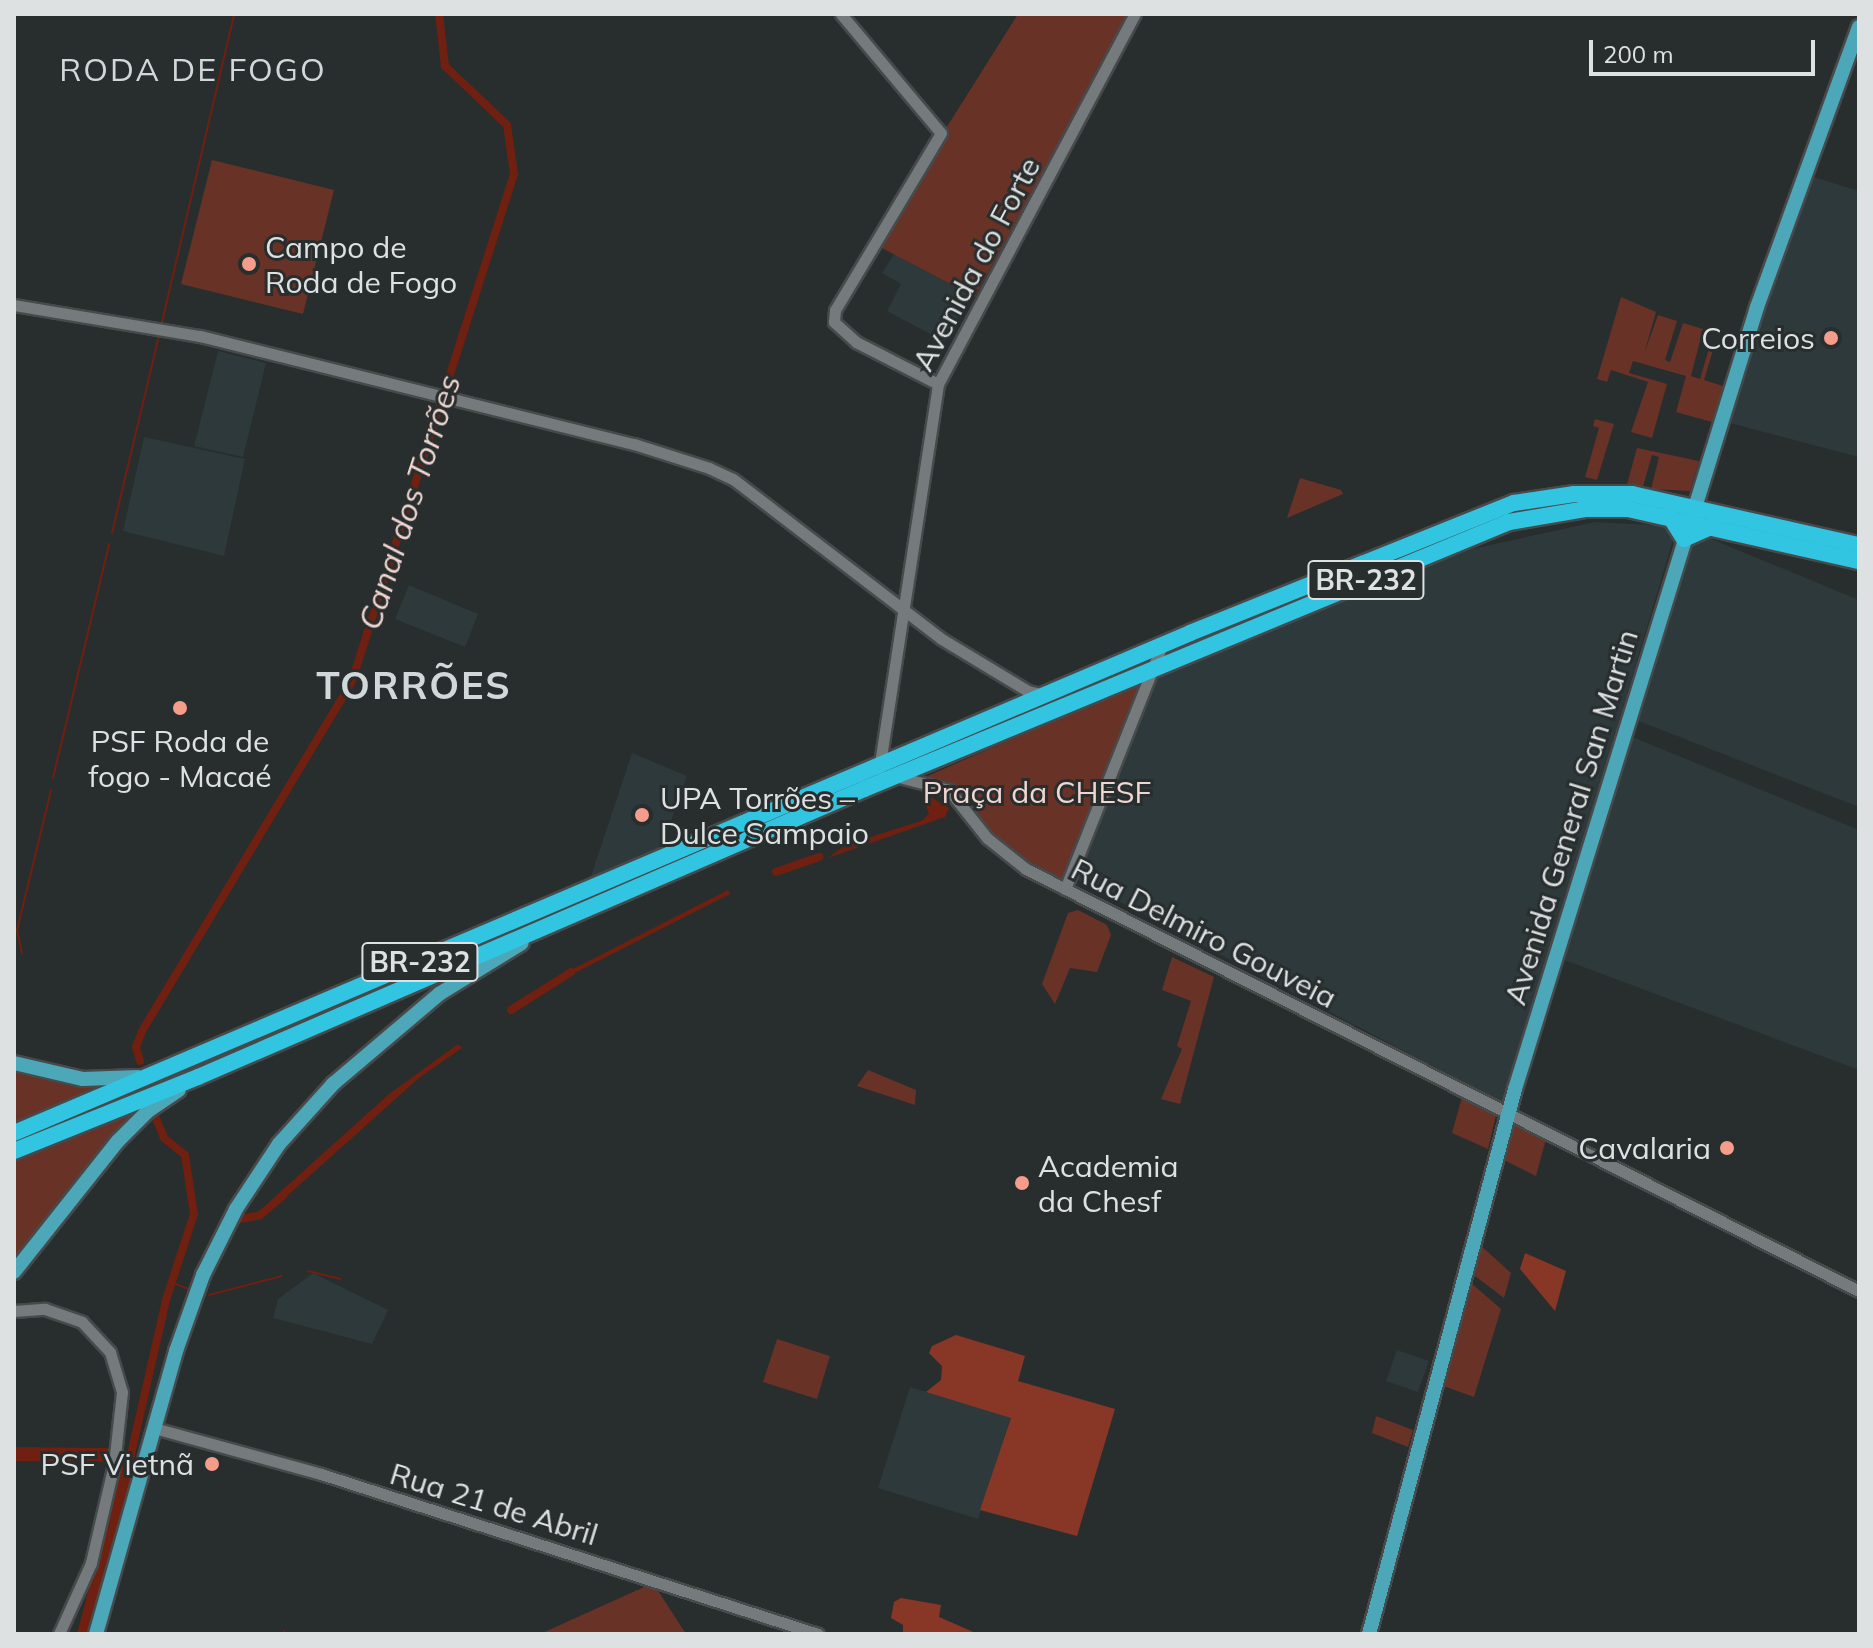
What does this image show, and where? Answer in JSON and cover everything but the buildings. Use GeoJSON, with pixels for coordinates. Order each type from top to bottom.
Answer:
{"type":"FeatureCollection","features":[{"type":"Feature","properties":{"kind":"highway","name":"BR-232"},"geometry":{"type":"LineString","coordinates":[[14,1151],[198,1077],[463,961],[1152,669],[1509,522],[1586,496],[1852,543]]}},
{"type":"Feature","properties":{"kind":"highway","name":"BR-232"},"geometry":{"type":"LineString","coordinates":[[14,1133],[878,769],[1162,645],[1487,511],[1529,500],[1643,496],[1686,513]]}},
{"type":"Feature","properties":{"kind":"highway"},"geometry":{"type":"LineString","coordinates":[[1686,513],[1714,518]]}},
{"type":"Feature","properties":{"kind":"highway"},"geometry":{"type":"LineString","coordinates":[[1686,513],[1783,552],[1817,551],[1852,543]]}},
{"type":"Feature","properties":{"kind":"highway","name":"BR-232"},"geometry":{"type":"LineString","coordinates":[[1714,518],[1859,561]]}},
{"type":"Feature","properties":{"kind":"main road","name":"Avenida General San Martin"},"geometry":{"type":"LineString","coordinates":[[1369,1634],[1508,1114],[1686,513],[1859,27]]}},
{"type":"Feature","properties":{"kind":"main road"},"geometry":{"type":"LineString","coordinates":[[96,1634],[154,1428],[203,1275],[236,1209],[279,1144],[333,1084],[432,999],[557,922]]}},
{"type":"Feature","properties":{"kind":"main road"},"geometry":{"type":"LineString","coordinates":[[14,1063],[83,1079],[154,1075]]}},
{"type":"Feature","properties":{"kind":"main road"},"geometry":{"type":"LineString","coordinates":[[14,1272],[118,1141],[159,1102],[198,1077]]}},
{"type":"Feature","properties":{"kind":"street"},"geometry":{"type":"LineString","coordinates":[[841,14],[941,133],[833,319],[856,342],[938,384]]}},
{"type":"Feature","properties":{"kind":"street","name":"Avenida do Forte"},"geometry":{"type":"LineString","coordinates":[[878,769],[938,384],[1135,14]]}},
{"type":"Feature","properties":{"kind":"street"},"geometry":{"type":"LineString","coordinates":[[14,305],[167,329],[634,444],[728,476],[901,612],[1028,691],[1045,695]]}},
{"type":"Feature","properties":{"kind":"street"},"geometry":{"type":"LineString","coordinates":[[1065,889],[1162,645]]}},
{"type":"Feature","properties":{"kind":"street"},"geometry":{"type":"LineString","coordinates":[[1144,654],[1152,669]]}},
{"type":"Feature","properties":{"kind":"street"},"geometry":{"type":"LineString","coordinates":[[878,769],[897,776]]}},
{"type":"Feature","properties":{"kind":"street","name":"Rua Delmiro Gouveia"},"geometry":{"type":"LineString","coordinates":[[897,776],[949,790],[1001,852],[1065,889],[1859,1291]]}},
{"type":"Feature","properties":{"kind":"street"},"geometry":{"type":"LineString","coordinates":[[14,1311],[45,1309],[70,1316],[93,1330],[110,1352],[122,1392],[115,1457],[91,1563],[59,1634]]}},
{"type":"Feature","properties":{"kind":"street","name":"Rua 21 de Abril"},"geometry":{"type":"LineString","coordinates":[[154,1428],[321,1474],[818,1634]]}},
{"type":"Feature","properties":{"kind":"shaded area"},"geometry":{"type":"Polygon","coordinates":[[[1807,175],[1859,191],[1859,457],[1730,423],[1807,175]]]}},
{"type":"Feature","properties":{"kind":"shaded area"},"geometry":{"type":"Polygon","coordinates":[[[894,254],[970,295],[945,342],[887,311],[901,284],[882,273],[894,254]]]}},
{"type":"Feature","properties":{"kind":"shaded area"},"geometry":{"type":"Polygon","coordinates":[[[218,351],[266,363],[243,457],[194,446],[218,351]]]}},
{"type":"Feature","properties":{"kind":"shaded area"},"geometry":{"type":"Polygon","coordinates":[[[144,437],[245,459],[224,556],[123,531],[144,437]]]}},
{"type":"Feature","properties":{"kind":"shaded area"},"geometry":{"type":"Polygon","coordinates":[[[1595,522],[1669,526],[1675,533],[1505,1104],[1078,880],[1157,677],[1472,549],[1595,522]]]}},
{"type":"Feature","properties":{"kind":"shaded area"},"geometry":{"type":"Polygon","coordinates":[[[1704,536],[1859,600],[1859,807],[1636,720],[1695,538],[1704,536]]]}},
{"type":"Feature","properties":{"kind":"shaded area"},"geometry":{"type":"Polygon","coordinates":[[[409,585],[478,614],[465,647],[395,619],[409,585]]]}},
{"type":"Feature","properties":{"kind":"shaded area"},"geometry":{"type":"Polygon","coordinates":[[[1630,736],[1859,830],[1859,1070],[1562,959],[1630,736]]]}},
{"type":"Feature","properties":{"kind":"shaded area","name":"UPA Torrões – Dulce Sampaio"},"geometry":{"type":"Polygon","coordinates":[[[632,753],[687,776],[659,855],[587,888],[632,753]]]}},
{"type":"Feature","properties":{"kind":"shaded area"},"geometry":{"type":"Polygon","coordinates":[[[921,791],[949,808],[945,817],[828,858],[845,845],[921,821],[929,814],[921,791]]]}},
{"type":"Feature","properties":{"kind":"shaded area"},"geometry":{"type":"Polygon","coordinates":[[[728,890],[730,894],[563,979],[559,976],[728,890]]]}},
{"type":"Feature","properties":{"kind":"shaded area"},"geometry":{"type":"Polygon","coordinates":[[[458,1044],[462,1048],[419,1078],[277,1205],[270,1201],[389,1094],[458,1044]]]}},
{"type":"Feature","properties":{"kind":"shaded area"},"geometry":{"type":"Polygon","coordinates":[[[1525,1253],[1566,1271],[1555,1311],[1520,1269],[1525,1253]]]}},
{"type":"Feature","properties":{"kind":"shaded area"},"geometry":{"type":"Polygon","coordinates":[[[313,1273],[388,1310],[372,1344],[273,1318],[278,1299],[313,1273]]]}},
{"type":"Feature","properties":{"kind":"shaded area"},"geometry":{"type":"Polygon","coordinates":[[[956,1335],[1025,1356],[1018,1381],[1115,1409],[1077,1536],[980,1510],[1011,1418],[926,1392],[941,1380],[942,1366],[929,1353],[932,1346],[956,1335]]]}},
{"type":"Feature","properties":{"kind":"shaded area"},"geometry":{"type":"Polygon","coordinates":[[[1397,1350],[1429,1361],[1418,1392],[1386,1381],[1397,1350]]]}},
{"type":"Feature","properties":{"kind":"shaded area"},"geometry":{"type":"Polygon","coordinates":[[[910,1387],[1011,1417],[978,1519],[878,1488],[910,1387]]]}},
{"type":"Feature","properties":{"kind":"shaded area"},"geometry":{"type":"Polygon","coordinates":[[[901,1598],[941,1605],[939,1617],[978,1634],[903,1634],[903,1625],[891,1618],[894,1602],[901,1598]]]}},
{"type":"Feature","properties":{"kind":"green space"},"geometry":{"type":"Polygon","coordinates":[[[1018,14],[1128,14],[975,297],[880,247],[943,133],[1018,14]]]}},
{"type":"Feature","properties":{"kind":"green space"},"geometry":{"type":"Polygon","coordinates":[[[212,160],[334,190],[303,314],[181,284],[212,160]]]}},
{"type":"Feature","properties":{"kind":"green space"},"geometry":{"type":"Polygon","coordinates":[[[1621,297],[1656,312],[1644,354],[1658,315],[1677,321],[1665,360],[1670,362],[1683,323],[1703,329],[1691,376],[1700,379],[1710,345],[1714,347],[1704,380],[1723,386],[1712,422],[1676,412],[1686,376],[1633,361],[1629,373],[1667,384],[1652,438],[1631,432],[1648,382],[1611,370],[1607,382],[1597,379],[1621,297]]]}},
{"type":"Feature","properties":{"kind":"green space"},"geometry":{"type":"Polygon","coordinates":[[[1595,419],[1614,424],[1597,480],[1585,477],[1599,428],[1593,426],[1595,419]]]}},
{"type":"Feature","properties":{"kind":"green space"},"geometry":{"type":"Polygon","coordinates":[[[1637,448],[1699,461],[1690,491],[1651,489],[1659,457],[1652,455],[1642,490],[1626,488],[1637,448]]]}},
{"type":"Feature","properties":{"kind":"green space"},"geometry":{"type":"Polygon","coordinates":[[[1300,478],[1341,490],[1343,494],[1287,518],[1300,478]]]}},
{"type":"Feature","properties":{"kind":"green space","name":"Praça da CHESF"},"geometry":{"type":"Polygon","coordinates":[[[1137,684],[1141,685],[1064,882],[1025,863],[992,836],[956,790],[923,778],[1137,684]]]}},
{"type":"Feature","properties":{"kind":"green space"},"geometry":{"type":"Polygon","coordinates":[[[1078,910],[1107,925],[1111,935],[1097,972],[1070,968],[1055,1004],[1042,984],[1068,913],[1078,910]]]}},
{"type":"Feature","properties":{"kind":"green space"},"geometry":{"type":"Polygon","coordinates":[[[1172,957],[1214,977],[1180,1104],[1161,1099],[1182,1049],[1177,1046],[1191,1001],[1162,990],[1172,957]]]}},
{"type":"Feature","properties":{"kind":"green space"},"geometry":{"type":"Polygon","coordinates":[[[14,1065],[33,1071],[145,1077],[14,1131],[14,1065]]]}},
{"type":"Feature","properties":{"kind":"green space"},"geometry":{"type":"Polygon","coordinates":[[[868,1070],[916,1090],[915,1105],[857,1086],[868,1070]]]}},
{"type":"Feature","properties":{"kind":"green space"},"geometry":{"type":"Polygon","coordinates":[[[1462,1097],[1496,1115],[1488,1149],[1452,1133],[1462,1097]]]}},
{"type":"Feature","properties":{"kind":"green space"},"geometry":{"type":"Polygon","coordinates":[[[133,1099],[146,1107],[14,1269],[14,1146],[133,1099]]]}},
{"type":"Feature","properties":{"kind":"green space"},"geometry":{"type":"Polygon","coordinates":[[[1512,1122],[1546,1139],[1536,1176],[1502,1159],[1512,1122]]]}},
{"type":"Feature","properties":{"kind":"green space"},"geometry":{"type":"Polygon","coordinates":[[[1479,1244],[1511,1273],[1504,1298],[1471,1273],[1479,1244]]]}},
{"type":"Feature","properties":{"kind":"green space"},"geometry":{"type":"Polygon","coordinates":[[[1471,1283],[1501,1309],[1474,1397],[1438,1384],[1471,1283]]]}},
{"type":"Feature","properties":{"kind":"green space"},"geometry":{"type":"Polygon","coordinates":[[[777,1339],[830,1356],[817,1399],[763,1382],[777,1339]]]}},
{"type":"Feature","properties":{"kind":"green space"},"geometry":{"type":"Polygon","coordinates":[[[1376,1416],[1413,1430],[1408,1447],[1372,1433],[1376,1416]]]}},
{"type":"Feature","properties":{"kind":"green space"},"geometry":{"type":"Polygon","coordinates":[[[653,1583],[686,1634],[540,1634],[653,1583]]]}},
{"type":"Feature","properties":{"kind":"waterway"},"geometry":{"type":"LineString","coordinates":[[162,322],[234,14]]}},
{"type":"Feature","properties":{"kind":"waterway","name":"Canal dos Torrões"},"geometry":{"type":"LineString","coordinates":[[140,1061],[136,1047],[142,1031],[352,681],[514,174],[507,125],[445,66],[439,14]]}},
{"type":"Feature","properties":{"kind":"waterway"},"geometry":{"type":"LineString","coordinates":[[112,533],[159,335]]}},
{"type":"Feature","properties":{"kind":"waterway"},"geometry":{"type":"LineString","coordinates":[[53,778],[109,544]]}},
{"type":"Feature","properties":{"kind":"waterway"},"geometry":{"type":"LineString","coordinates":[[22,953],[17,930],[51,790]]}},
{"type":"Feature","properties":{"kind":"waterway"},"geometry":{"type":"LineString","coordinates":[[776,872],[819,857]]}},
{"type":"Feature","properties":{"kind":"waterway"},"geometry":{"type":"LineString","coordinates":[[511,1010],[571,972]]}},
{"type":"Feature","properties":{"kind":"waterway"},"geometry":{"type":"LineString","coordinates":[[129,1463],[166,1300],[194,1214],[185,1155],[164,1138],[155,1116]]}},
{"type":"Feature","properties":{"kind":"waterway"},"geometry":{"type":"LineString","coordinates":[[235,1220],[260,1215],[283,1196]]}},
{"type":"Feature","properties":{"kind":"waterway"},"geometry":{"type":"LineString","coordinates":[[308,1271],[340,1279]]}},
{"type":"Feature","properties":{"kind":"waterway"},"geometry":{"type":"LineString","coordinates":[[209,1295],[282,1276]]}},
{"type":"Feature","properties":{"kind":"waterway"},"geometry":{"type":"LineString","coordinates":[[173,1283],[189,1289]]}},
{"type":"Feature","properties":{"kind":"waterway"},"geometry":{"type":"LineString","coordinates":[[14,1454],[107,1455],[129,1463],[84,1634]]}},
{"type":"Feature","properties":{"kind":"place","name":"Campo de Roda de Fogo"},"geometry":{"type":"Point","coordinates":[249,264]}},
{"type":"Feature","properties":{"kind":"place","name":"Correios"},"geometry":{"type":"Point","coordinates":[1831,338]}},
{"type":"Feature","properties":{"kind":"place","name":"PSF Roda de fogo - Macaé"},"geometry":{"type":"Point","coordinates":[180,708]}},
{"type":"Feature","properties":{"kind":"place","name":"UPA Torrões – Dulce Sampaio"},"geometry":{"type":"Point","coordinates":[642,815]}},
{"type":"Feature","properties":{"kind":"place","name":"Cavalaria"},"geometry":{"type":"Point","coordinates":[1727,1148]}},
{"type":"Feature","properties":{"kind":"place","name":"Academia da Chesf"},"geometry":{"type":"Point","coordinates":[1022,1183]}},
{"type":"Feature","properties":{"kind":"place","name":"PSF Vietnã"},"geometry":{"type":"Point","coordinates":[212,1464]}},
{"type":"Feature","properties":{"kind":"district","name":"RODA DE FOGO"},"geometry":{"type":"Point","coordinates":[193,69]}},
{"type":"Feature","properties":{"kind":"district","name":"TORRÕES"},"geometry":{"type":"Point","coordinates":[414,686]}}]}
